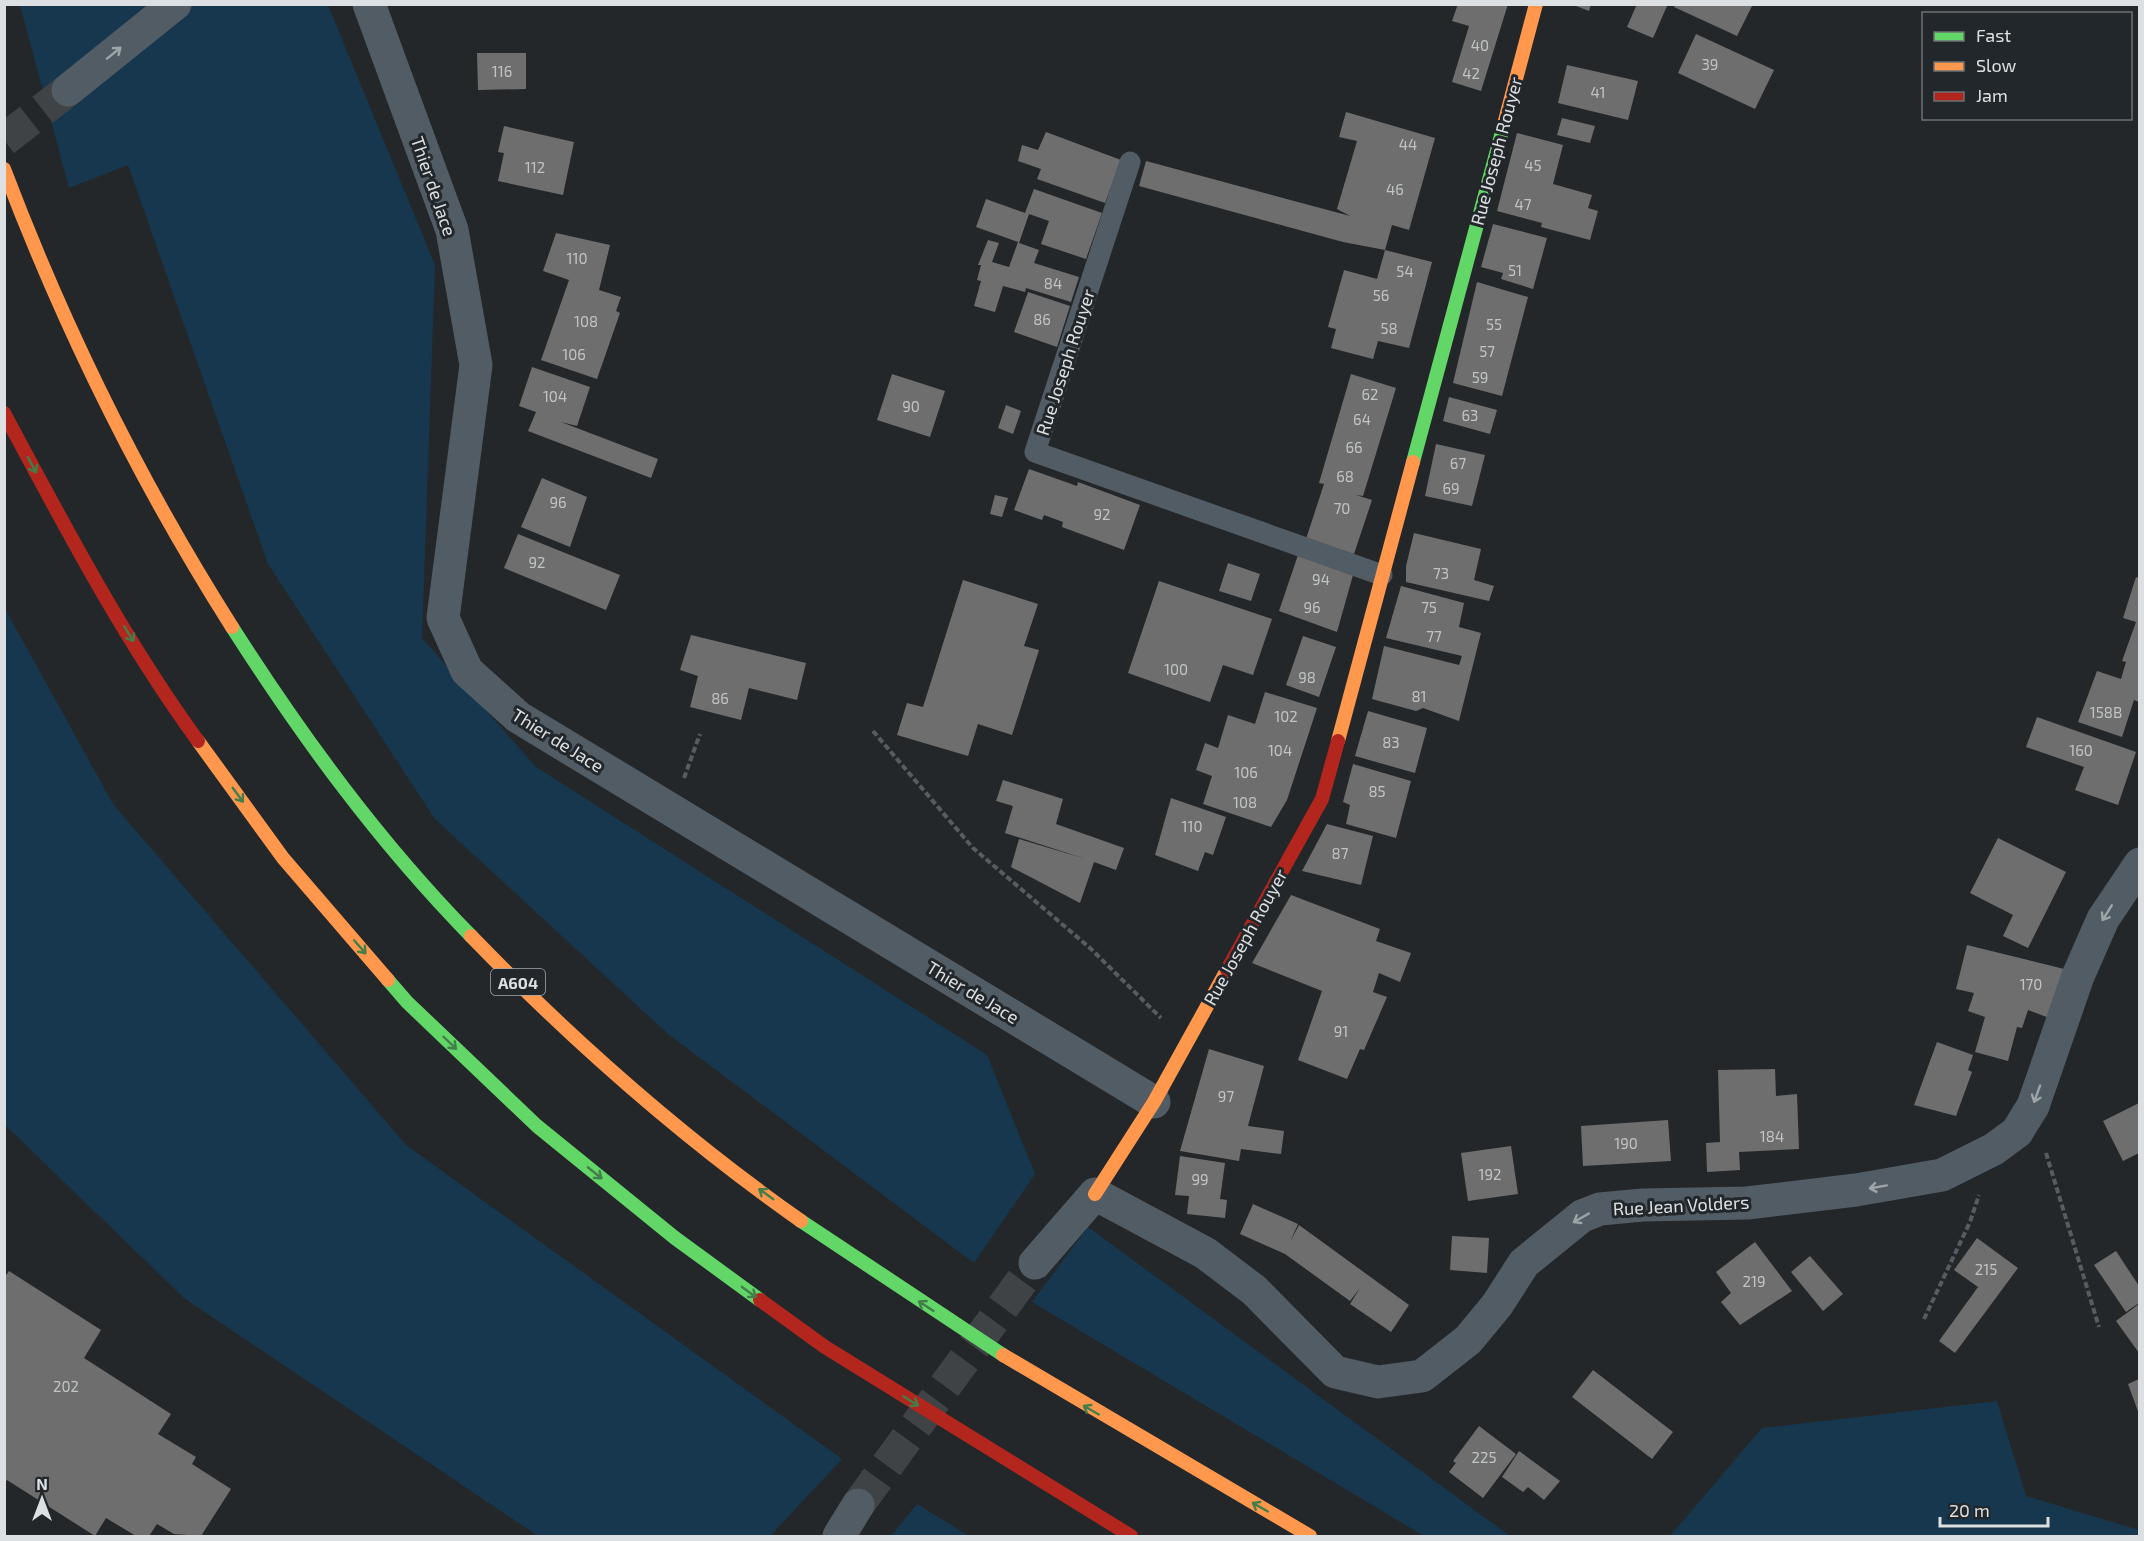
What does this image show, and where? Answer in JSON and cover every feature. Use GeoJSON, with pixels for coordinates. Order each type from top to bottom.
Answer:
{"type":"FeatureCollection","features":[{"type":"Feature","properties":{"kind":"main road","name":"Rue Joseph Rouyer"},"geometry":{"type":"LineString","coordinates":[[1095,1194],[1154,1102],[1322,799],[1536,4]]}},
{"type":"Feature","properties":{"kind":"main road","name":"A604"},"geometry":{"type":"LineString","coordinates":[[4,170],[74,340],[155,504],[245,651],[350,799],[467,934],[594,1053],[725,1164],[875,1273],[1066,1396],[1310,1536]]}},
{"type":"Feature","properties":{"kind":"main road"},"geometry":{"type":"LineString","coordinates":[[4,413],[78,552],[174,708],[283,858],[407,1002],[537,1126],[685,1245],[825,1347],[1131,1536]]}},
{"type":"Feature","properties":{"kind":"street"},"geometry":{"type":"LineString","coordinates":[[68,90],[175,4]]}},
{"type":"Feature","properties":{"kind":"street","name":"Thier de Jace"},"geometry":{"type":"LineString","coordinates":[[369,4],[452,230],[476,365],[443,618],[467,671],[518,717],[1154,1102]]}},
{"type":"Feature","properties":{"kind":"street","name":"Rue Jean Volders"},"geometry":{"type":"LineString","coordinates":[[1095,1194],[1205,1253],[1254,1290],[1335,1372],[1378,1382],[1422,1376],[1459,1347],[1497,1305],[1524,1263],[1582,1216],[1600,1209],[1643,1205],[1747,1203],[1856,1190],[1942,1175],[1994,1149],[2017,1132],[2033,1106],[2078,976],[2103,920],[2139,864]]}},
{"type":"Feature","properties":{"kind":"street","name":"Rue Joseph Rouyer"},"geometry":{"type":"LineString","coordinates":[[1035,1263],[1095,1194]]}},
{"type":"Feature","properties":{"kind":"street"},"geometry":{"type":"LineString","coordinates":[[839,1536],[858,1505]]}},
{"type":"Feature","properties":{"kind":"lane","name":"Rue Joseph Rouyer"},"geometry":{"type":"LineString","coordinates":[[1130,162],[1035,452],[1382,575]]}},
{"type":"Feature","properties":{"kind":"path"},"geometry":{"type":"LineString","coordinates":[[873,731],[973,848],[1090,948],[1186,1043]]}},
{"type":"Feature","properties":{"kind":"path"},"geometry":{"type":"LineString","coordinates":[[673,811],[700,734]]}},
{"type":"Feature","properties":{"kind":"path"},"geometry":{"type":"LineString","coordinates":[[2033,1106],[2057,1195],[2100,1327]]}},
{"type":"Feature","properties":{"kind":"path"},"geometry":{"type":"LineString","coordinates":[[1924,1319],[1970,1222],[1994,1149]]}},
{"type":"Feature","properties":{"kind":"shaded area"},"geometry":{"type":"Polygon","coordinates":[[[20,5],[328,5],[435,265],[422,638],[536,767],[987,1055],[1035,1174],[974,1263],[668,1034],[435,819],[268,564],[128,165],[69,188],[20,5]]]}},
{"type":"Feature","properties":{"kind":"shaded area"},"geometry":{"type":"Polygon","coordinates":[[[4,607],[113,804],[406,1145],[842,1459],[770,1536],[538,1536],[184,1298],[5,1125],[4,607]]]}},
{"type":"Feature","properties":{"kind":"shaded area"},"geometry":{"type":"Polygon","coordinates":[[[1088,1227],[1510,1536],[1424,1536],[1032,1302],[1088,1227]]]}},
{"type":"Feature","properties":{"kind":"shaded area"},"geometry":{"type":"Polygon","coordinates":[[[1997,1401],[2026,1496],[2139,1530],[2139,1536],[1670,1536],[1762,1428],[1997,1401]]]}},
{"type":"Feature","properties":{"kind":"shaded area"},"geometry":{"type":"Polygon","coordinates":[[[917,1504],[969,1536],[891,1536],[917,1504]]]}},
{"type":"Feature","properties":{"kind":"building"},"geometry":{"type":"Polygon","coordinates":[[[1458,4],[1508,4],[1481,91],[1452,82],[1469,26],[1452,21],[1458,4]]]}},
{"type":"Feature","properties":{"kind":"building"},"geometry":{"type":"Polygon","coordinates":[[[1571,4],[1591,4],[1589,11],[1571,4]]]}},
{"type":"Feature","properties":{"kind":"building"},"geometry":{"type":"Polygon","coordinates":[[[1637,4],[1667,6],[1653,38],[1627,27],[1637,4]]]}},
{"type":"Feature","properties":{"kind":"building"},"geometry":{"type":"Polygon","coordinates":[[[1675,4],[1753,4],[1737,36],[1674,7],[1675,4]]]}},
{"type":"Feature","properties":{"kind":"building"},"geometry":{"type":"Polygon","coordinates":[[[1696,34],[1774,70],[1755,109],[1678,73],[1696,34]]]}},
{"type":"Feature","properties":{"kind":"building"},"geometry":{"type":"Polygon","coordinates":[[[477,53],[526,53],[526,89],[478,90],[477,53]]]}},
{"type":"Feature","properties":{"kind":"building"},"geometry":{"type":"Polygon","coordinates":[[[1567,65],[1638,81],[1628,120],[1558,103],[1567,65]]]}},
{"type":"Feature","properties":{"kind":"building"},"geometry":{"type":"Polygon","coordinates":[[[1346,112],[1435,138],[1409,230],[1392,225],[1385,250],[1343,242],[1139,186],[1146,161],[1350,216],[1337,209],[1357,141],[1339,137],[1346,112]]]}},
{"type":"Feature","properties":{"kind":"building"},"geometry":{"type":"Polygon","coordinates":[[[1562,118],[1595,126],[1590,143],[1557,135],[1562,118]]]}},
{"type":"Feature","properties":{"kind":"building"},"geometry":{"type":"Polygon","coordinates":[[[504,126],[574,142],[563,195],[498,181],[504,153],[498,152],[504,126]]]}},
{"type":"Feature","properties":{"kind":"building"},"geometry":{"type":"Polygon","coordinates":[[[1046,132],[1121,160],[1105,203],[1037,179],[1041,169],[1018,161],[1022,145],[1038,150],[1046,132]]]}},
{"type":"Feature","properties":{"kind":"building"},"geometry":{"type":"Polygon","coordinates":[[[1517,133],[1563,145],[1553,184],[1592,195],[1588,208],[1598,211],[1590,240],[1541,227],[1542,223],[1497,211],[1517,133]]]}},
{"type":"Feature","properties":{"kind":"building"},"geometry":{"type":"Polygon","coordinates":[[[1034,189],[1102,213],[1086,259],[1041,244],[1049,221],[1029,214],[1019,243],[1039,250],[1034,263],[1079,277],[1071,302],[1026,288],[1025,292],[1003,286],[995,312],[974,306],[981,281],[977,280],[981,265],[978,265],[988,240],[999,243],[992,262],[1009,267],[1018,242],[976,227],[986,199],[1025,213],[1034,189]]]}},
{"type":"Feature","properties":{"kind":"building"},"geometry":{"type":"Polygon","coordinates":[[[1493,224],[1547,238],[1533,289],[1501,279],[1503,273],[1481,267],[1493,224]]]}},
{"type":"Feature","properties":{"kind":"building"},"geometry":{"type":"Polygon","coordinates":[[[556,233],[610,245],[599,290],[621,297],[616,311],[620,313],[597,379],[541,360],[569,280],[543,271],[556,233]]]}},
{"type":"Feature","properties":{"kind":"building"},"geometry":{"type":"Polygon","coordinates":[[[1385,250],[1432,262],[1409,348],[1378,341],[1373,359],[1331,348],[1336,329],[1328,327],[1344,270],[1377,279],[1385,250]]]}},
{"type":"Feature","properties":{"kind":"building"},"geometry":{"type":"Polygon","coordinates":[[[1477,282],[1528,297],[1502,396],[1453,383],[1477,282]]]}},
{"type":"Feature","properties":{"kind":"building"},"geometry":{"type":"Polygon","coordinates":[[[1028,292],[1070,306],[1057,347],[1014,332],[1028,292]]]}},
{"type":"Feature","properties":{"kind":"building"},"geometry":{"type":"Polygon","coordinates":[[[532,367],[590,387],[577,426],[561,422],[658,459],[651,478],[528,431],[536,412],[519,406],[532,367]]]}},
{"type":"Feature","properties":{"kind":"building"},"geometry":{"type":"Polygon","coordinates":[[[892,374],[945,391],[930,437],[877,420],[892,374]]]}},
{"type":"Feature","properties":{"kind":"building"},"geometry":{"type":"Polygon","coordinates":[[[1351,374],[1396,388],[1363,496],[1356,495],[1372,500],[1354,554],[1306,539],[1324,484],[1319,483],[1351,374]]]}},
{"type":"Feature","properties":{"kind":"building"},"geometry":{"type":"Polygon","coordinates":[[[1449,397],[1497,410],[1490,434],[1443,421],[1449,397]]]}},
{"type":"Feature","properties":{"kind":"building"},"geometry":{"type":"Polygon","coordinates":[[[1006,405],[1021,411],[1013,434],[998,428],[1006,405]]]}},
{"type":"Feature","properties":{"kind":"building"},"geometry":{"type":"Polygon","coordinates":[[[1436,444],[1485,455],[1472,506],[1425,496],[1436,444]]]}},
{"type":"Feature","properties":{"kind":"building"},"geometry":{"type":"Polygon","coordinates":[[[1029,469],[1077,486],[1078,482],[1140,505],[1124,550],[1062,527],[1063,522],[1044,515],[1042,520],[1014,510],[1029,469]]]}},
{"type":"Feature","properties":{"kind":"building"},"geometry":{"type":"Polygon","coordinates":[[[542,478],[587,497],[570,547],[521,527],[542,478]]]}},
{"type":"Feature","properties":{"kind":"building"},"geometry":{"type":"Polygon","coordinates":[[[995,495],[1008,498],[1002,517],[990,514],[995,495]]]}},
{"type":"Feature","properties":{"kind":"building"},"geometry":{"type":"Polygon","coordinates":[[[1414,533],[1481,549],[1474,580],[1494,586],[1489,601],[1406,582],[1406,566],[1414,533]]]}},
{"type":"Feature","properties":{"kind":"building"},"geometry":{"type":"Polygon","coordinates":[[[518,534],[620,575],[606,610],[504,568],[518,534]]]}},
{"type":"Feature","properties":{"kind":"building"},"geometry":{"type":"Polygon","coordinates":[[[1298,555],[1353,575],[1337,632],[1279,611],[1298,555]]]}},
{"type":"Feature","properties":{"kind":"building"},"geometry":{"type":"Polygon","coordinates":[[[1228,563],[1260,574],[1251,601],[1219,591],[1228,563]]]}},
{"type":"Feature","properties":{"kind":"building"},"geometry":{"type":"Polygon","coordinates":[[[2136,577],[2139,578],[2139,702],[2134,700],[2122,737],[2078,722],[2097,671],[2121,679],[2126,662],[2122,661],[2136,622],[2123,618],[2136,577]]]}},
{"type":"Feature","properties":{"kind":"building"},"geometry":{"type":"Polygon","coordinates":[[[963,580],[1038,604],[1024,646],[1039,650],[1012,735],[978,724],[968,756],[897,735],[907,703],[923,707],[963,580]]]}},
{"type":"Feature","properties":{"kind":"building"},"geometry":{"type":"Polygon","coordinates":[[[1159,581],[1272,619],[1253,675],[1223,665],[1210,702],[1128,673],[1159,581]]]}},
{"type":"Feature","properties":{"kind":"building"},"geometry":{"type":"Polygon","coordinates":[[[1401,586],[1464,603],[1459,627],[1481,633],[1459,721],[1423,708],[1416,711],[1372,699],[1384,646],[1459,665],[1462,656],[1386,638],[1401,586]]]}},
{"type":"Feature","properties":{"kind":"building"},"geometry":{"type":"Polygon","coordinates":[[[691,635],[806,663],[797,700],[749,688],[741,720],[690,707],[698,676],[680,670],[691,635]]]}},
{"type":"Feature","properties":{"kind":"building"},"geometry":{"type":"Polygon","coordinates":[[[1303,636],[1336,647],[1319,697],[1286,685],[1303,636]]]}},
{"type":"Feature","properties":{"kind":"building"},"geometry":{"type":"Polygon","coordinates":[[[1265,692],[1317,708],[1287,800],[1271,827],[1203,804],[1212,776],[1196,770],[1205,743],[1218,748],[1228,715],[1255,724],[1265,692]]]}},
{"type":"Feature","properties":{"kind":"building"},"geometry":{"type":"Polygon","coordinates":[[[1368,711],[1427,728],[1415,773],[1355,756],[1368,711]]]}},
{"type":"Feature","properties":{"kind":"building"},"geometry":{"type":"Polygon","coordinates":[[[2037,717],[2136,752],[2118,805],[2075,790],[2084,767],[2026,747],[2037,717]]]}},
{"type":"Feature","properties":{"kind":"building"},"geometry":{"type":"Polygon","coordinates":[[[1353,764],[1411,781],[1396,838],[1346,824],[1350,805],[1343,802],[1353,764]]]}},
{"type":"Feature","properties":{"kind":"building"},"geometry":{"type":"Polygon","coordinates":[[[1003,780],[1063,799],[1056,824],[1124,848],[1116,870],[1094,862],[1080,903],[1011,867],[1019,839],[1086,859],[1005,833],[1013,806],[996,801],[1003,780]]]}},
{"type":"Feature","properties":{"kind":"building"},"geometry":{"type":"Polygon","coordinates":[[[1171,798],[1226,817],[1213,855],[1205,852],[1198,871],[1155,855],[1171,798]]]}},
{"type":"Feature","properties":{"kind":"building"},"geometry":{"type":"Polygon","coordinates":[[[1327,824],[1373,836],[1361,885],[1302,871],[1327,824]]]}},
{"type":"Feature","properties":{"kind":"building"},"geometry":{"type":"Polygon","coordinates":[[[1998,838],[2066,872],[2028,948],[2003,936],[2013,915],[1970,893],[1998,838]]]}},
{"type":"Feature","properties":{"kind":"building"},"geometry":{"type":"Polygon","coordinates":[[[1291,895],[1380,929],[1376,941],[1411,953],[1400,982],[1379,973],[1373,992],[1387,997],[1364,1050],[1360,1049],[1347,1079],[1298,1060],[1322,991],[1252,963],[1291,895]]]}},
{"type":"Feature","properties":{"kind":"building"},"geometry":{"type":"Polygon","coordinates":[[[1967,945],[2064,969],[2052,1019],[2028,1010],[2022,1028],[2017,1027],[2008,1061],[1975,1052],[1985,1017],[1968,1011],[1974,993],[1956,989],[1967,945]]]}},
{"type":"Feature","properties":{"kind":"building"},"geometry":{"type":"Polygon","coordinates":[[[1937,1042],[1973,1055],[1968,1070],[1972,1072],[1956,1116],[1914,1105],[1937,1042]]]}},
{"type":"Feature","properties":{"kind":"building"},"geometry":{"type":"Polygon","coordinates":[[[1209,1049],[1264,1066],[1248,1126],[1284,1131],[1281,1154],[1241,1149],[1239,1161],[1180,1151],[1209,1049]]]}},
{"type":"Feature","properties":{"kind":"building"},"geometry":{"type":"Polygon","coordinates":[[[1775,1069],[1776,1096],[1797,1094],[1799,1149],[1739,1152],[1740,1170],[1707,1172],[1706,1143],[1720,1142],[1718,1070],[1775,1069]]]}},
{"type":"Feature","properties":{"kind":"building"},"geometry":{"type":"Polygon","coordinates":[[[2139,1103],[2139,1153],[2123,1161],[2103,1121],[2139,1103]]]}},
{"type":"Feature","properties":{"kind":"building"},"geometry":{"type":"Polygon","coordinates":[[[1668,1120],[1671,1161],[1583,1166],[1581,1126],[1668,1120]]]}},
{"type":"Feature","properties":{"kind":"building"},"geometry":{"type":"Polygon","coordinates":[[[1511,1146],[1518,1194],[1468,1201],[1461,1153],[1511,1146]]]}},
{"type":"Feature","properties":{"kind":"building"},"geometry":{"type":"Polygon","coordinates":[[[1180,1156],[1225,1163],[1220,1199],[1227,1200],[1225,1218],[1187,1214],[1189,1196],[1175,1195],[1180,1156]]]}},
{"type":"Feature","properties":{"kind":"building"},"geometry":{"type":"Polygon","coordinates":[[[1253,1204],[1298,1224],[1290,1242],[1299,1225],[1409,1305],[1391,1332],[1350,1304],[1360,1288],[1350,1301],[1285,1254],[1240,1234],[1253,1204]]]}},
{"type":"Feature","properties":{"kind":"building"},"geometry":{"type":"Polygon","coordinates":[[[1452,1236],[1489,1238],[1487,1273],[1450,1270],[1452,1236]]]}},
{"type":"Feature","properties":{"kind":"building"},"geometry":{"type":"Polygon","coordinates":[[[1977,1238],[2018,1268],[1955,1353],[1939,1341],[1978,1287],[1954,1270],[1977,1238]]]}},
{"type":"Feature","properties":{"kind":"building"},"geometry":{"type":"Polygon","coordinates":[[[1755,1242],[1792,1291],[1740,1325],[1721,1302],[1731,1293],[1716,1272],[1755,1242]]]}},
{"type":"Feature","properties":{"kind":"building"},"geometry":{"type":"Polygon","coordinates":[[[2116,1251],[2139,1286],[2139,1303],[2126,1312],[2094,1265],[2116,1251]]]}},
{"type":"Feature","properties":{"kind":"building"},"geometry":{"type":"Polygon","coordinates":[[[1810,1256],[1843,1294],[1823,1311],[1791,1272],[1810,1256]]]}},
{"type":"Feature","properties":{"kind":"building"},"geometry":{"type":"Polygon","coordinates":[[[9,1271],[101,1330],[84,1358],[171,1414],[158,1434],[196,1457],[192,1464],[231,1489],[201,1536],[174,1534],[157,1524],[149,1536],[136,1536],[106,1518],[95,1536],[7,1480],[4,1484],[4,1278],[9,1271]]]}},
{"type":"Feature","properties":{"kind":"building"},"geometry":{"type":"Polygon","coordinates":[[[2139,1304],[2139,1353],[2116,1321],[2139,1304]]]}},
{"type":"Feature","properties":{"kind":"building"},"geometry":{"type":"Polygon","coordinates":[[[1593,1370],[1673,1432],[1652,1459],[1572,1397],[1593,1370]]]}},
{"type":"Feature","properties":{"kind":"building"},"geometry":{"type":"Polygon","coordinates":[[[2139,1379],[2139,1414],[2128,1384],[2139,1379]]]}},
{"type":"Feature","properties":{"kind":"building"},"geometry":{"type":"Polygon","coordinates":[[[1479,1426],[1516,1454],[1483,1498],[1449,1472],[1456,1463],[1453,1461],[1479,1426]]]}},
{"type":"Feature","properties":{"kind":"building"},"geometry":{"type":"Polygon","coordinates":[[[1519,1451],[1560,1481],[1544,1500],[1528,1487],[1523,1492],[1502,1477],[1519,1451]]]}},
{"type":"Feature","properties":{"kind":"tunnel"},"geometry":{"type":"LineString","coordinates":[[4,140],[68,90]]}},
{"type":"Feature","properties":{"kind":"tunnel"},"geometry":{"type":"LineString","coordinates":[[858,1505],[1035,1263]]}},
{"type":"Feature","properties":{"kind":"traffic: fast"},"geometry":{"type":"LineString","coordinates":[[1413,462],[1503,128]]}},
{"type":"Feature","properties":{"kind":"traffic: fast"},"geometry":{"type":"LineString","coordinates":[[232,627],[286,709],[344,788],[405,864],[471,936]]}},
{"type":"Feature","properties":{"kind":"traffic: fast"},"geometry":{"type":"LineString","coordinates":[[388,980],[407,1002],[537,1126],[675,1238],[760,1300]]}},
{"type":"Feature","properties":{"kind":"traffic: fast"},"geometry":{"type":"LineString","coordinates":[[801,1221],[1003,1355]]}},
{"type":"Feature","properties":{"kind":"traffic: slow"},"geometry":{"type":"LineString","coordinates":[[1503,128],[1536,4]]}},
{"type":"Feature","properties":{"kind":"traffic: slow"},"geometry":{"type":"LineString","coordinates":[[4,169],[52,288],[106,404],[166,517],[232,627]]}},
{"type":"Feature","properties":{"kind":"traffic: slow"},"geometry":{"type":"LineString","coordinates":[[1338,741],[1413,462]]}},
{"type":"Feature","properties":{"kind":"traffic: slow"},"geometry":{"type":"LineString","coordinates":[[198,741],[283,858],[388,980]]}},
{"type":"Feature","properties":{"kind":"traffic: slow"},"geometry":{"type":"LineString","coordinates":[[471,936],[588,1050],[629,1086],[714,1156],[801,1221]]}},
{"type":"Feature","properties":{"kind":"traffic: slow"},"geometry":{"type":"LineString","coordinates":[[1095,1194],[1154,1102],[1227,970]]}},
{"type":"Feature","properties":{"kind":"traffic: slow"},"geometry":{"type":"LineString","coordinates":[[1003,1355],[1310,1536]]}},
{"type":"Feature","properties":{"kind":"traffic: jam"},"geometry":{"type":"LineString","coordinates":[[4,413],[119,621],[198,741]]}},
{"type":"Feature","properties":{"kind":"traffic: jam"},"geometry":{"type":"LineString","coordinates":[[1227,970],[1322,799],[1338,741]]}},
{"type":"Feature","properties":{"kind":"traffic: jam"},"geometry":{"type":"LineString","coordinates":[[760,1300],[825,1347],[1131,1536]]}}]}
